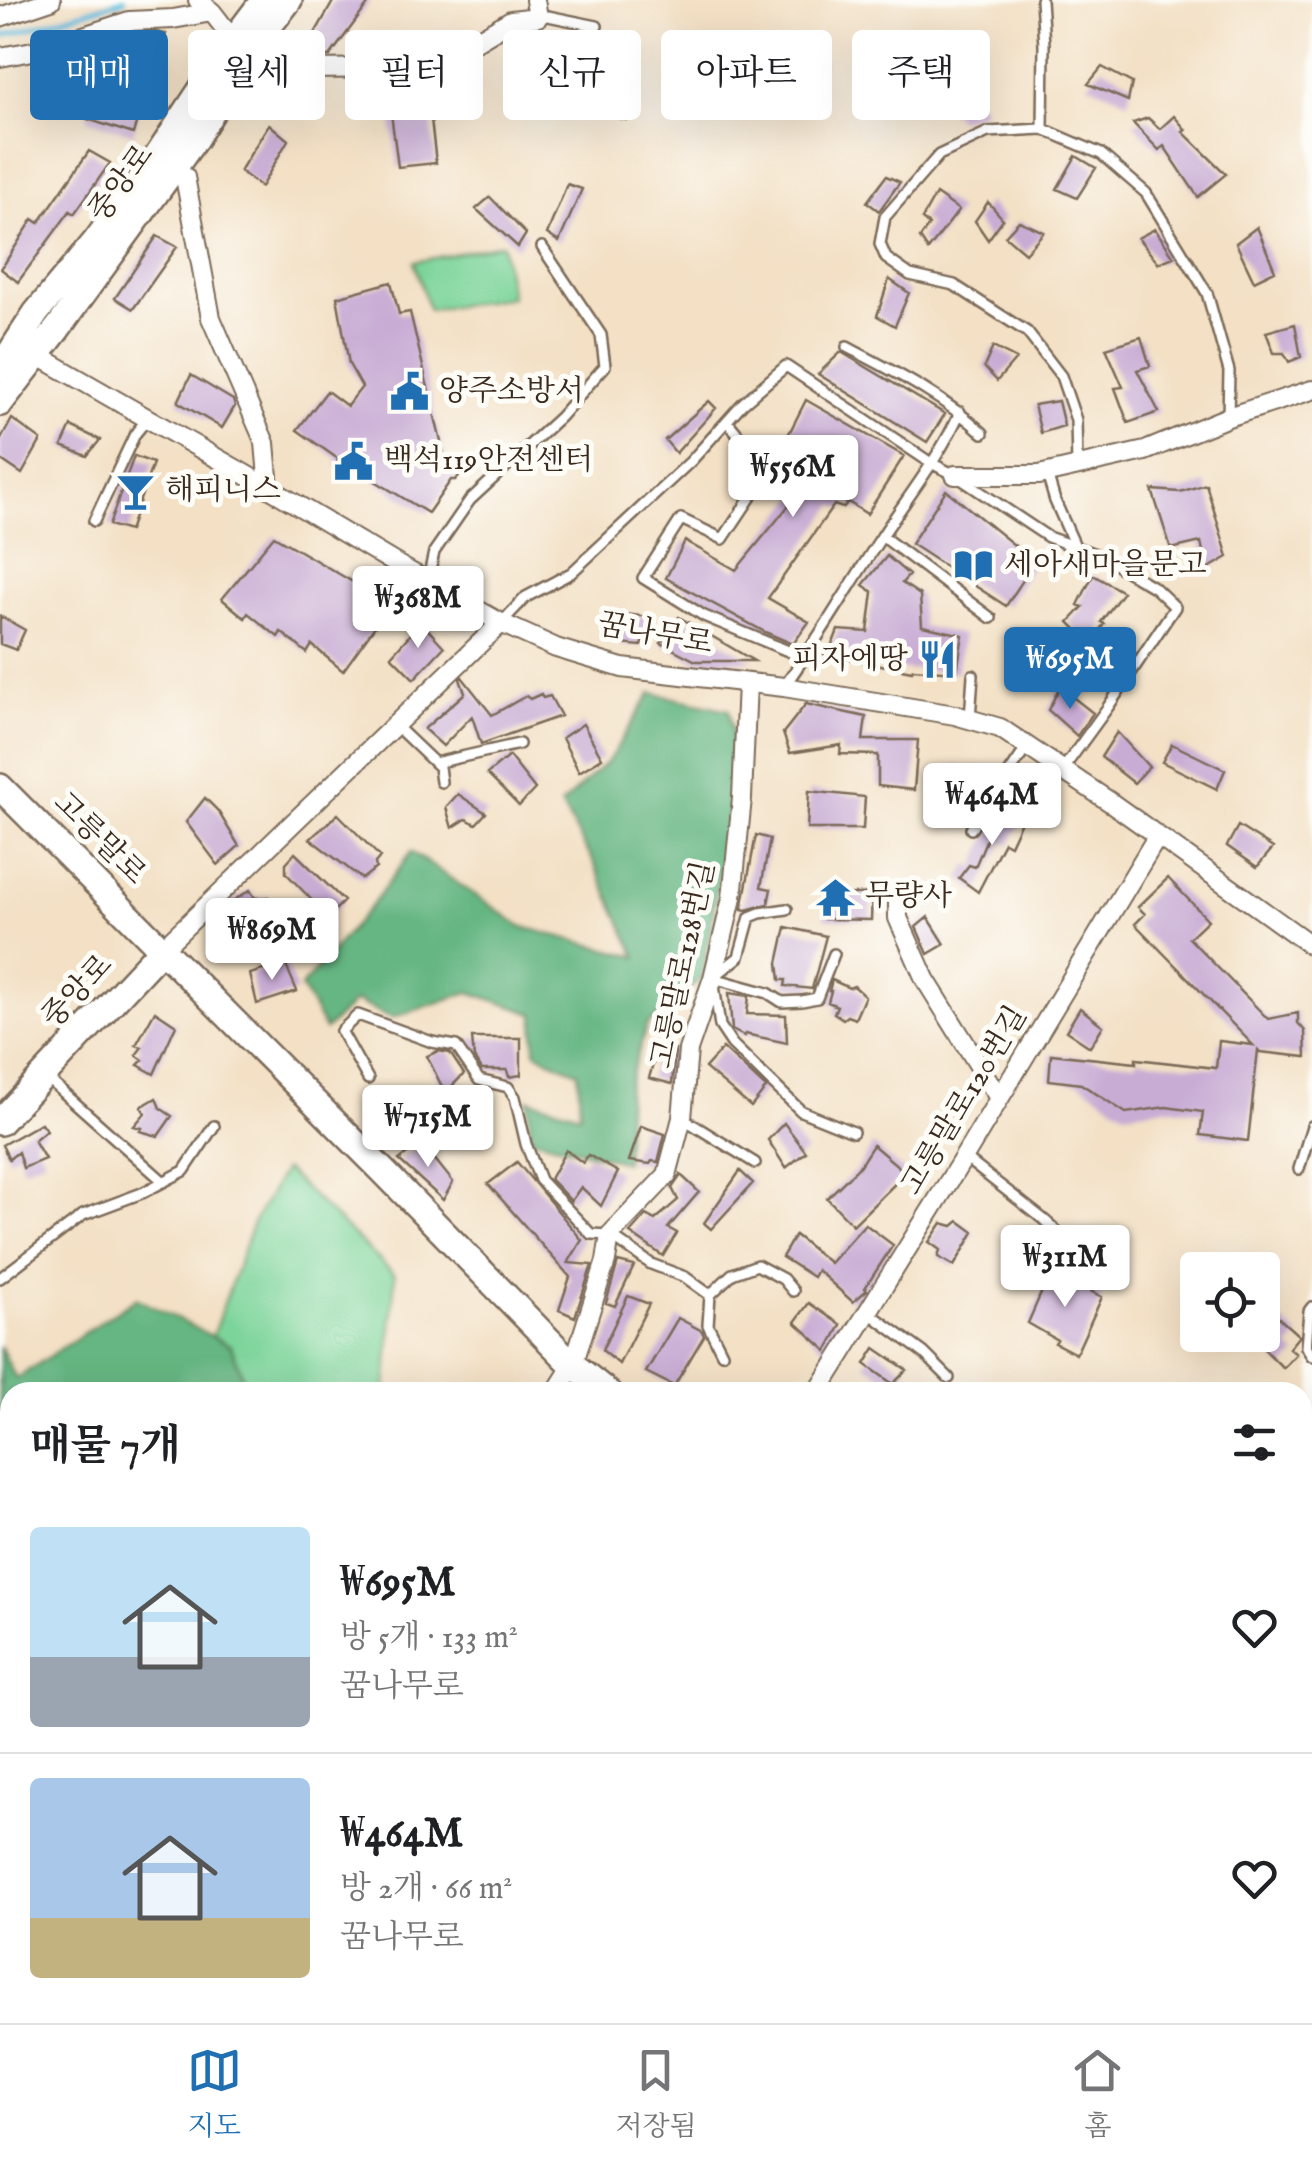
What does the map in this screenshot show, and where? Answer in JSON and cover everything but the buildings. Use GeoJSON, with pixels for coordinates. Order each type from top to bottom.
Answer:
{"type":"FeatureCollection","features":[{"type":"Feature","properties":{"kind":"street"},"geometry":{"type":"LineString","coordinates":[[0,18],[51,0]]}},
{"type":"Feature","properties":{"kind":"street","name":"중앙로"},"geometry":{"type":"LineString","coordinates":[[250,30],[264,0]]}},
{"type":"Feature","properties":{"kind":"street","name":"중앙로"},"geometry":{"type":"LineString","coordinates":[[258,30],[289,0]]}},
{"type":"Feature","properties":{"kind":"street"},"geometry":{"type":"LineString","coordinates":[[0,57],[44,50],[129,21],[173,20],[204,5],[226,30]]}},
{"type":"Feature","properties":{"kind":"street"},"geometry":{"type":"LineString","coordinates":[[325,69],[431,68],[510,20],[536,9]]}},
{"type":"Feature","properties":{"kind":"street","name":"중앙로"},"geometry":{"type":"LineString","coordinates":[[0,369],[36,312],[96,241],[188,118]]}},
{"type":"Feature","properties":{"kind":"street","name":"중앙로"},"geometry":{"type":"LineString","coordinates":[[0,403],[18,342],[175,167],[205,120]]}},
{"type":"Feature","properties":{"kind":"street"},"geometry":{"type":"LineString","coordinates":[[175,167],[185,177],[211,318],[266,443],[269,488]]}},
{"type":"Feature","properties":{"kind":"street","name":"꿈나무로"},"geometry":{"type":"LineString","coordinates":[[18,342],[398,565],[556,648],[622,668],[784,687],[970,719],[1000,728],[1312,946]]}},
{"type":"Feature","properties":{"kind":"street"},"geometry":{"type":"LineString","coordinates":[[955,474],[1039,476],[1144,451],[1228,417],[1312,390]]}},
{"type":"Feature","properties":{"kind":"street"},"geometry":{"type":"LineString","coordinates":[[162,949],[502,622]]}},
{"type":"Feature","properties":{"kind":"street","name":"고릉말로128번길"},"geometry":{"type":"LineString","coordinates":[[610,1235],[667,1175],[682,1118],[688,1050],[713,978],[732,898],[747,684]]}},
{"type":"Feature","properties":{"kind":"street","name":"고릉말로"},"geometry":{"type":"LineString","coordinates":[[0,786],[572,1365],[594,1382]]}},
{"type":"Feature","properties":{"kind":"street","name":"고릉말로120번길"},"geometry":{"type":"LineString","coordinates":[[824,1382],[1158,837]]}},
{"type":"Feature","properties":{"kind":"street"},"geometry":{"type":"LineString","coordinates":[[898,898],[898,918],[925,979],[1000,1098]]}},
{"type":"Feature","properties":{"kind":"street","name":"중앙로"},"geometry":{"type":"LineString","coordinates":[[0,1122],[162,949]]}},
{"type":"Feature","properties":{"kind":"street"},"geometry":{"type":"LineString","coordinates":[[562,1382],[572,1365],[606,1260],[610,1235]]}},
{"type":"Feature","properties":{"kind":"lane"},"geometry":{"type":"LineString","coordinates":[[1040,0],[1044,45],[1042,128]]}},
{"type":"Feature","properties":{"kind":"lane"},"geometry":{"type":"LineString","coordinates":[[536,9],[548,16],[597,26]]}},
{"type":"Feature","properties":{"kind":"lane"},"geometry":{"type":"LineString","coordinates":[[1077,466],[1076,420],[1062,376],[1028,332],[954,286],[910,275],[886,258],[880,244],[885,217],[939,155],[988,132],[1042,128],[1102,154],[1146,193],[1207,293],[1229,371],[1228,417]]}},
{"type":"Feature","properties":{"kind":"lane"},"geometry":{"type":"LineString","coordinates":[[428,580],[434,552],[470,500],[560,416],[606,366],[601,334],[542,247]]}},
{"type":"Feature","properties":{"kind":"lane"},"geometry":{"type":"LineString","coordinates":[[847,346],[960,412],[984,433]]}},
{"type":"Feature","properties":{"kind":"lane"},"geometry":{"type":"LineString","coordinates":[[502,622],[526,597],[571,573],[691,461],[742,404],[786,366],[1048,537],[1101,556],[1155,588],[1175,607],[1062,770]]}},
{"type":"Feature","properties":{"kind":"lane"},"geometry":{"type":"LineString","coordinates":[[784,687],[946,442],[960,412]]}},
{"type":"Feature","properties":{"kind":"lane"},"geometry":{"type":"LineString","coordinates":[[94,520],[135,434],[148,418]]}},
{"type":"Feature","properties":{"kind":"lane"},"geometry":{"type":"LineString","coordinates":[[727,421],[768,471],[722,539],[682,519],[643,578],[704,616],[805,658]]}},
{"type":"Feature","properties":{"kind":"lane"},"geometry":{"type":"LineString","coordinates":[[1047,474],[1075,546]]}},
{"type":"Feature","properties":{"kind":"lane"},"geometry":{"type":"LineString","coordinates":[[882,536],[992,618]]}},
{"type":"Feature","properties":{"kind":"lane"},"geometry":{"type":"LineString","coordinates":[[970,719],[973,675]]}},
{"type":"Feature","properties":{"kind":"lane"},"geometry":{"type":"LineString","coordinates":[[396,724],[439,767],[441,782]]}},
{"type":"Feature","properties":{"kind":"lane"},"geometry":{"type":"LineString","coordinates":[[435,763],[519,744]]}},
{"type":"Feature","properties":{"kind":"lane"},"geometry":{"type":"LineString","coordinates":[[971,829],[1027,747]]}},
{"type":"Feature","properties":{"kind":"lane"},"geometry":{"type":"LineString","coordinates":[[713,978],[739,957],[750,917],[787,909]]}},
{"type":"Feature","properties":{"kind":"lane"},"geometry":{"type":"LineString","coordinates":[[713,978],[768,993],[782,1002],[802,1002],[817,998],[834,954]]}},
{"type":"Feature","properties":{"kind":"lane"},"geometry":{"type":"LineString","coordinates":[[713,978],[720,1026],[732,1044],[801,1111],[853,1132]]}},
{"type":"Feature","properties":{"kind":"lane"},"geometry":{"type":"LineString","coordinates":[[368,1079],[342,1031],[358,1015],[432,1042],[456,1046],[479,1080],[508,1087],[515,1097],[526,1144],[540,1180],[590,1234],[610,1235],[651,1264],[685,1276],[710,1295]]}},
{"type":"Feature","properties":{"kind":"lane"},"geometry":{"type":"LineString","coordinates":[[44,1076],[164,1182]]}},
{"type":"Feature","properties":{"kind":"lane"},"geometry":{"type":"LineString","coordinates":[[682,1118],[755,1163]]}},
{"type":"Feature","properties":{"kind":"lane"},"geometry":{"type":"LineString","coordinates":[[0,1278],[83,1215],[184,1172],[214,1126]]}},
{"type":"Feature","properties":{"kind":"lane"},"geometry":{"type":"LineString","coordinates":[[1299,1169],[1312,1126]]}},
{"type":"Feature","properties":{"kind":"lane"},"geometry":{"type":"LineString","coordinates":[[964,1157],[1043,1219],[1106,1276]]}},
{"type":"Feature","properties":{"kind":"lane"},"geometry":{"type":"LineString","coordinates":[[722,1354],[708,1325],[710,1295],[732,1274],[757,1265],[783,1279],[794,1291]]}},
{"type":"Feature","properties":{"kind":"lane"},"geometry":{"type":"LineString","coordinates":[[1312,1307],[1306,1346],[1312,1356]]}},
{"type":"Feature","properties":{"kind":"lane"},"geometry":{"type":"LineString","coordinates":[[868,1312],[924,1353],[949,1378]]}},
{"type":"Feature","properties":{"kind":"green space"},"geometry":{"type":"Polygon","coordinates":[[[502,244],[511,297],[429,310],[414,262],[502,244]]]}},
{"type":"Feature","properties":{"kind":"green space"},"geometry":{"type":"Polygon","coordinates":[[[651,693],[729,710],[738,767],[702,978],[647,1025],[628,1085],[625,1162],[531,1138],[528,1099],[580,1114],[578,1072],[535,1051],[534,1014],[469,992],[392,1018],[355,1001],[325,1030],[301,987],[411,852],[523,927],[637,957],[593,861],[561,805],[609,760],[651,693]]]}},
{"type":"Feature","properties":{"kind":"green space"},"geometry":{"type":"Polygon","coordinates":[[[284,1169],[395,1275],[387,1382],[244,1382],[231,1346],[212,1337],[252,1225],[284,1169]]]}},
{"type":"Feature","properties":{"kind":"green space"},"geometry":{"type":"Polygon","coordinates":[[[136,1298],[231,1346],[244,1382],[0,1382],[0,1346],[16,1379],[136,1298]]]}},
{"type":"Feature","properties":{"kind":"waterway"},"geometry":{"type":"LineString","coordinates":[[0,37],[124,0]]}},
{"type":"Feature","properties":{"kind":"place","name":"양주소방서"},"geometry":{"type":"Point","coordinates":[409,392]}},
{"type":"Feature","properties":{"kind":"place","name":"백석119안전센터"},"geometry":{"type":"Point","coordinates":[354,461]}},
{"type":"Feature","properties":{"kind":"place","name":"해피니스"},"geometry":{"type":"Point","coordinates":[135,491]}},
{"type":"Feature","properties":{"kind":"place","name":"세아새마을문고"},"geometry":{"type":"Point","coordinates":[974,566]}},
{"type":"Feature","properties":{"kind":"place","name":"피자에땅"},"geometry":{"type":"Point","coordinates":[938,660]}},
{"type":"Feature","properties":{"kind":"place","name":"무량사"},"geometry":{"type":"Point","coordinates":[835,897]}}]}
